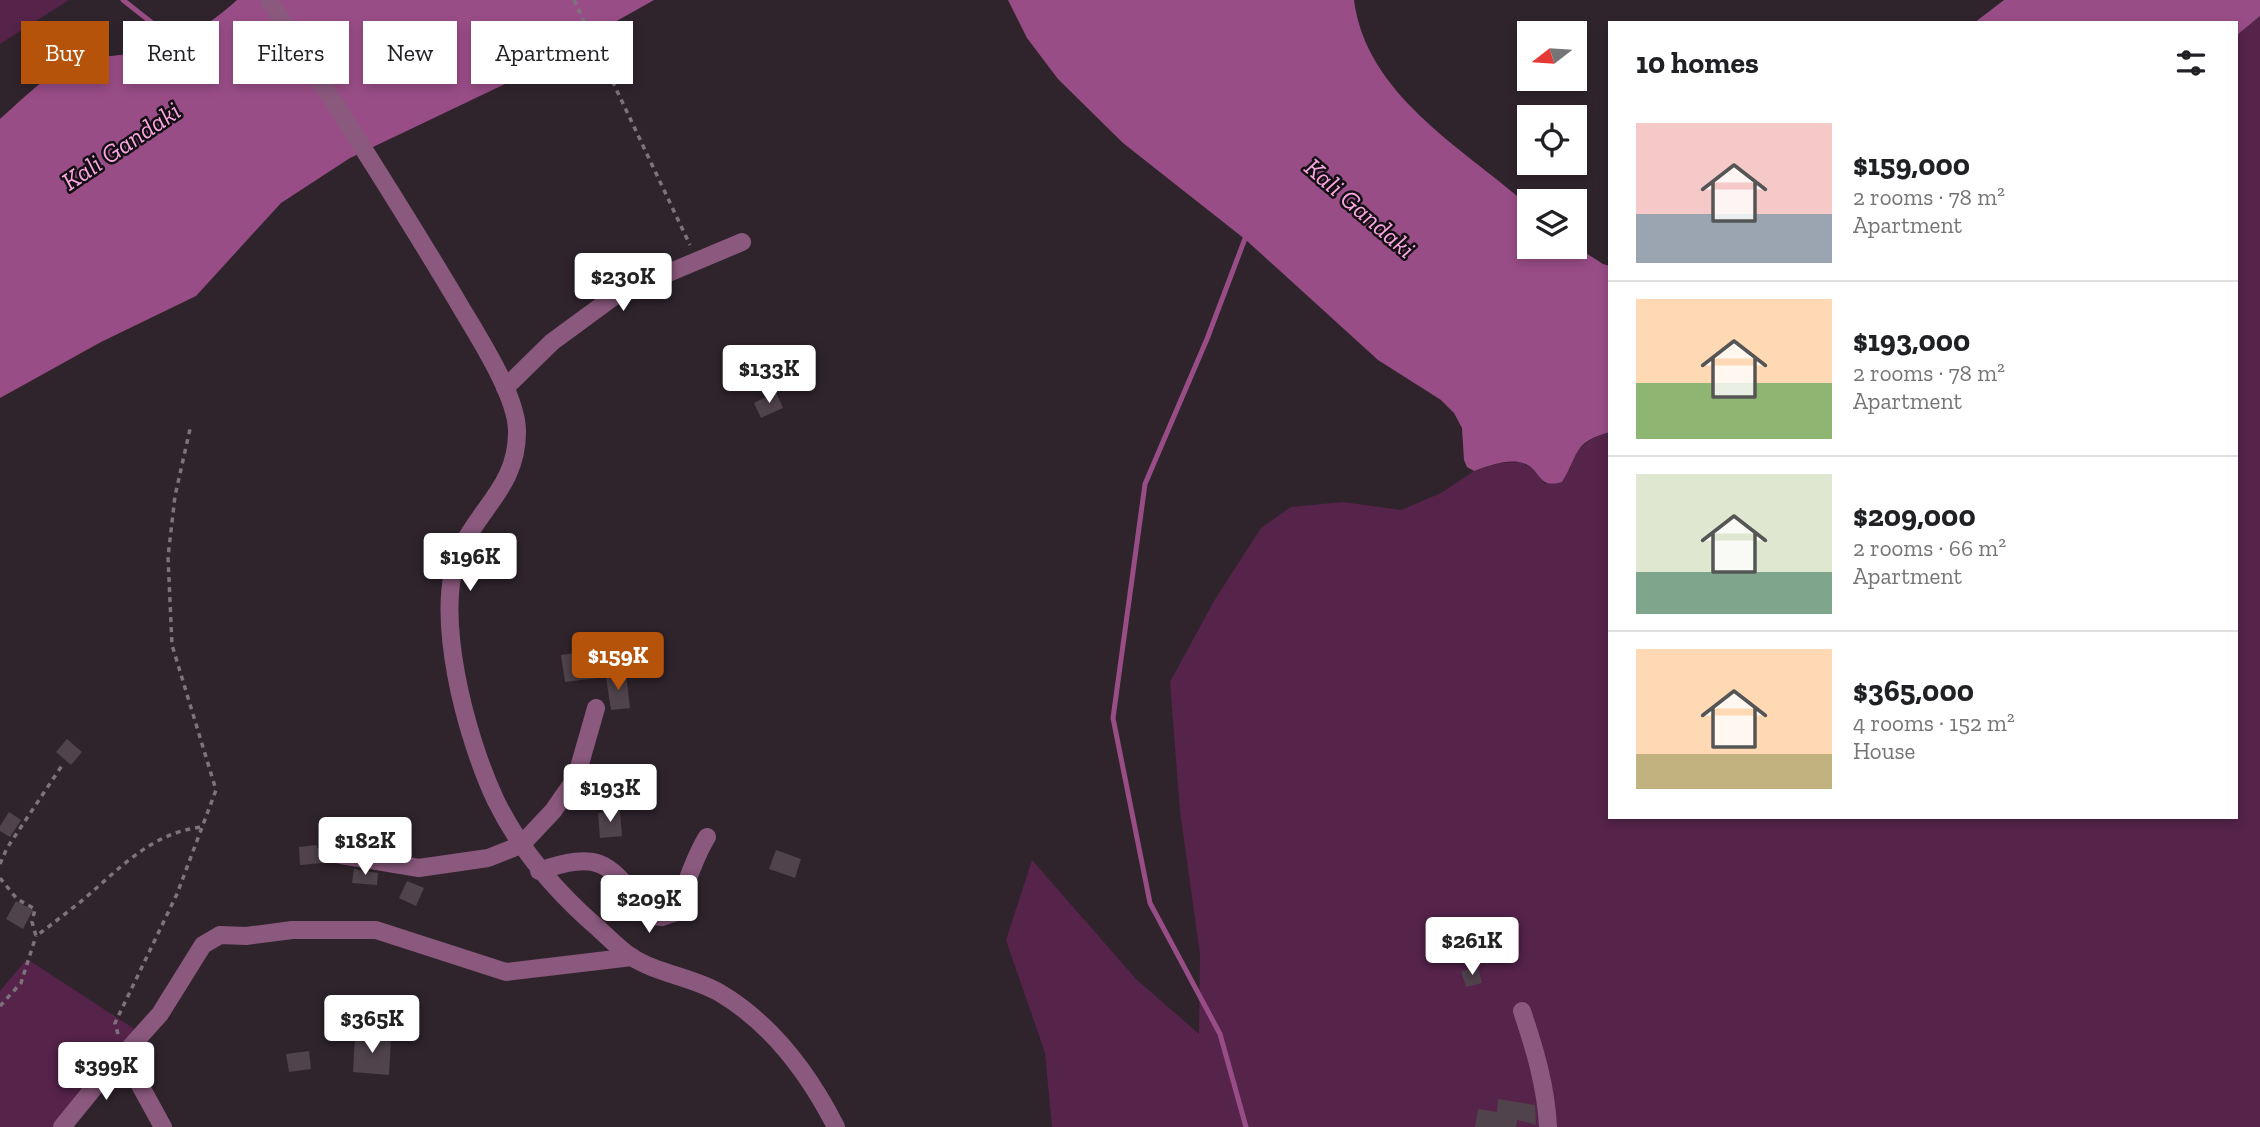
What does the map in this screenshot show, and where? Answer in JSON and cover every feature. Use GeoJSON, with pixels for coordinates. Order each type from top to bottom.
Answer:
{"type":"FeatureCollection","features":[{"type":"Feature","properties":{"kind":"street"},"geometry":{"type":"LineString","coordinates":[[269,0],[398,201],[505,388],[517,426],[515,462],[502,489],[461,547],[452,580],[449,615],[457,680],[470,729],[495,799],[539,871],[581,913],[632,957],[719,993],[765,1027],[819,1093],[836,1127]]}},
{"type":"Feature","properties":{"kind":"street"},"geometry":{"type":"LineString","coordinates":[[505,388],[552,342],[615,295],[742,242]]}},
{"type":"Feature","properties":{"kind":"street"},"geometry":{"type":"LineString","coordinates":[[341,855],[419,868],[488,858],[521,845],[553,811],[576,778],[596,708]]}},
{"type":"Feature","properties":{"kind":"street"},"geometry":{"type":"LineString","coordinates":[[539,871],[566,862],[589,860],[602,864],[624,879],[651,916],[662,917],[674,913],[687,886],[697,853],[707,837]]}},
{"type":"Feature","properties":{"kind":"street"},"geometry":{"type":"LineString","coordinates":[[62,1127],[160,1014],[203,945],[220,935],[246,936],[292,930],[376,930],[506,972],[632,957]]}},
{"type":"Feature","properties":{"kind":"street"},"geometry":{"type":"LineString","coordinates":[[1522,1011],[1540,1062],[1548,1127]]}},
{"type":"Feature","properties":{"kind":"street"},"geometry":{"type":"LineString","coordinates":[[124,1056],[163,1127]]}},
{"type":"Feature","properties":{"kind":"path"},"geometry":{"type":"LineString","coordinates":[[574,0],[683,231]]}},
{"type":"Feature","properties":{"kind":"path"},"geometry":{"type":"LineString","coordinates":[[124,1056],[116,1023],[177,894],[216,790],[172,645],[168,557],[175,496],[190,429]]}},
{"type":"Feature","properties":{"kind":"path"},"geometry":{"type":"LineString","coordinates":[[0,864],[7,848],[63,764]]}},
{"type":"Feature","properties":{"kind":"path"},"geometry":{"type":"LineString","coordinates":[[36,936],[80,902],[127,859],[179,830],[202,827]]}},
{"type":"Feature","properties":{"kind":"path"},"geometry":{"type":"LineString","coordinates":[[0,878],[17,899],[35,909],[32,922],[36,936],[22,983],[0,1006]]}},
{"type":"Feature","properties":{"kind":"shaded area"},"geometry":{"type":"Polygon","coordinates":[[[0,0],[69,0],[36,21],[21,21],[21,31],[0,44],[0,0]]]}},
{"type":"Feature","properties":{"kind":"shaded area"},"geometry":{"type":"Polygon","coordinates":[[[2260,16],[2260,1127],[1052,1127],[1045,1053],[1006,940],[1032,860],[1136,979],[1199,1034],[1200,954],[1180,811],[1170,682],[1214,601],[1261,528],[1291,507],[1343,502],[1401,510],[1441,493],[1474,471],[1499,463],[1520,462],[1532,468],[1545,484],[1570,469],[1575,455],[1584,445],[1608,433],[1608,819],[2238,819],[2238,33],[2260,16]]]}},
{"type":"Feature","properties":{"kind":"shaded area"},"geometry":{"type":"Polygon","coordinates":[[[27,959],[139,1032],[56,1127],[0,1127],[0,991],[27,959]]]}},
{"type":"Feature","properties":{"kind":"water","name":"Kali Gandaki"},"geometry":{"type":"Polygon","coordinates":[[[237,0],[654,0],[617,21],[471,21],[471,84],[505,84],[350,158],[281,203],[196,296],[101,342],[0,398],[0,119],[40,84],[109,84],[109,57],[123,55],[123,84],[219,84],[219,21],[210,21],[237,0]]]}},
{"type":"Feature","properties":{"kind":"water","name":"Kali Gandaki"},"geometry":{"type":"Polygon","coordinates":[[[1008,0],[1354,0],[1362,34],[1377,64],[1397,92],[1421,117],[1517,196],[1517,259],[1587,259],[1587,254],[1608,265],[1608,433],[1583,445],[1562,482],[1547,483],[1532,468],[1519,462],[1491,465],[1474,471],[1467,467],[1462,428],[1454,413],[1441,400],[1378,360],[1246,240],[1123,143],[1058,79],[1027,38],[1008,0]]]}},
{"type":"Feature","properties":{"kind":"water"},"geometry":{"type":"Polygon","coordinates":[[[2004,0],[2260,0],[2260,16],[2238,34],[2238,21],[1977,21],[2004,0]]]}},
{"type":"Feature","properties":{"kind":"building"},"geometry":{"type":"Polygon","coordinates":[[[776,392],[783,408],[761,418],[754,403],[776,392]]]}},
{"type":"Feature","properties":{"kind":"building"},"geometry":{"type":"Polygon","coordinates":[[[603,649],[606,677],[565,682],[561,655],[603,649]]]}},
{"type":"Feature","properties":{"kind":"building"},"geometry":{"type":"Polygon","coordinates":[[[626,674],[630,708],[611,710],[606,677],[626,674]]]}},
{"type":"Feature","properties":{"kind":"building"},"geometry":{"type":"Polygon","coordinates":[[[67,739],[82,752],[71,765],[56,752],[67,739]]]}},
{"type":"Feature","properties":{"kind":"building"},"geometry":{"type":"Polygon","coordinates":[[[620,811],[622,836],[600,838],[598,813],[620,811]]]}},
{"type":"Feature","properties":{"kind":"building"},"geometry":{"type":"Polygon","coordinates":[[[9,812],[21,820],[10,837],[0,831],[0,826],[9,812]]]}},
{"type":"Feature","properties":{"kind":"building"},"geometry":{"type":"Polygon","coordinates":[[[317,845],[317,848],[333,847],[330,854],[333,862],[300,865],[299,847],[317,845]]]}},
{"type":"Feature","properties":{"kind":"building"},"geometry":{"type":"Polygon","coordinates":[[[776,850],[801,859],[795,878],[769,869],[776,850]]]}},
{"type":"Feature","properties":{"kind":"building"},"geometry":{"type":"Polygon","coordinates":[[[354,869],[378,873],[377,885],[352,883],[354,869]]]}},
{"type":"Feature","properties":{"kind":"building"},"geometry":{"type":"Polygon","coordinates":[[[407,881],[424,888],[416,906],[399,898],[407,881]]]}},
{"type":"Feature","properties":{"kind":"building"},"geometry":{"type":"Polygon","coordinates":[[[16,901],[33,910],[23,929],[6,919],[16,901]]]}},
{"type":"Feature","properties":{"kind":"building"},"geometry":{"type":"Polygon","coordinates":[[[1478,967],[1482,983],[1466,987],[1461,971],[1478,967]]]}},
{"type":"Feature","properties":{"kind":"building"},"geometry":{"type":"Polygon","coordinates":[[[355,1036],[391,1039],[389,1075],[353,1072],[355,1036]]]}},
{"type":"Feature","properties":{"kind":"building"},"geometry":{"type":"Polygon","coordinates":[[[309,1051],[311,1069],[289,1072],[286,1054],[309,1051]]]}},
{"type":"Feature","properties":{"kind":"building"},"geometry":{"type":"Polygon","coordinates":[[[1498,1099],[1535,1105],[1536,1125],[1517,1120],[1516,1127],[1475,1127],[1478,1109],[1497,1112],[1498,1099]]]}},
{"type":"Feature","properties":{"kind":"waterway"},"geometry":{"type":"LineString","coordinates":[[123,0],[150,21]]}},
{"type":"Feature","properties":{"kind":"waterway"},"geometry":{"type":"LineString","coordinates":[[1246,236],[1207,339],[1145,484],[1113,718],[1150,903],[1220,1034],[1246,1127]]}}]}
